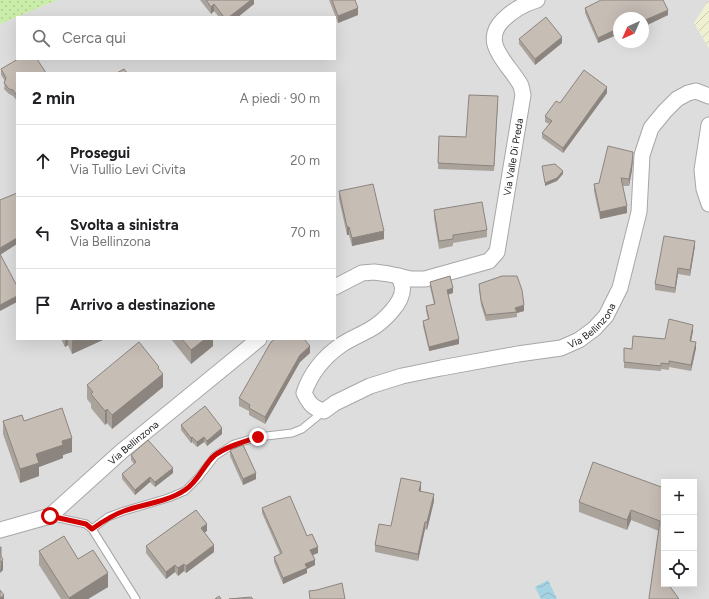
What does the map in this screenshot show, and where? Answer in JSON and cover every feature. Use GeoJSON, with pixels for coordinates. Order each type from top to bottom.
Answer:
{"type":"FeatureCollection","features":[{"type":"Feature","properties":{"kind":"street","name":"Via Valle Di Preda"},"geometry":{"type":"LineString","coordinates":[[405,278],[425,279],[489,261],[497,252],[523,95],[520,85],[499,55],[494,42],[494,31],[510,13],[537,0]]}},
{"type":"Feature","properties":{"kind":"street","name":"Via Bellinzona"},"geometry":{"type":"LineString","coordinates":[[324,411],[335,403],[370,386],[402,376],[518,354],[560,348],[579,340],[594,329],[606,316],[620,288],[639,212],[642,155],[651,128],[677,99],[696,90],[709,96]]}},
{"type":"Feature","properties":{"kind":"street"},"geometry":{"type":"LineString","coordinates":[[709,125],[702,170],[704,189],[709,204]]}},
{"type":"Feature","properties":{"kind":"street"},"geometry":{"type":"LineString","coordinates":[[324,411],[315,409],[309,404],[304,393],[308,380],[318,365],[342,344],[382,321],[393,309],[401,295],[405,278],[374,272],[362,273],[336,286]]}},
{"type":"Feature","properties":{"kind":"street","name":"Via Bellinzona"},"geometry":{"type":"LineString","coordinates":[[0,530],[50,516],[122,450],[258,340]]}},
{"type":"Feature","properties":{"kind":"lane","name":"Via Bellinzona"},"geometry":{"type":"LineString","coordinates":[[92,529],[114,515],[185,491],[198,478],[215,456],[234,444],[258,437],[292,433],[302,430],[324,411]]}},
{"type":"Feature","properties":{"kind":"lane"},"geometry":{"type":"LineString","coordinates":[[50,516],[86,524],[92,529],[136,599]]}},
{"type":"Feature","properties":{"kind":"shaded area"},"geometry":{"type":"Polygon","coordinates":[[[57,0],[709,0],[694,23],[709,48],[709,599],[0,599],[0,24],[16,17],[16,60],[336,60],[336,16],[19,16],[57,0]]]}},
{"type":"Feature","properties":{"kind":"green space"},"geometry":{"type":"Polygon","coordinates":[[[0,0],[57,0],[16,16],[0,24],[0,0]]]}},
{"type":"Feature","properties":{"kind":"green space"},"geometry":{"type":"Polygon","coordinates":[[[709,0],[709,48],[694,23],[709,0]]]}},
{"type":"Feature","properties":{"kind":"water"},"geometry":{"type":"Polygon","coordinates":[[[548,580],[557,599],[541,599],[535,587],[548,580]]]}},
{"type":"Feature","properties":{"kind":"building"},"geometry":{"type":"Polygon","coordinates":[[[206,0],[251,0],[230,16],[223,16],[214,4],[211,7],[206,0]]]}},
{"type":"Feature","properties":{"kind":"building"},"geometry":{"type":"Polygon","coordinates":[[[332,0],[355,0],[358,8],[338,16],[332,0]]]}},
{"type":"Feature","properties":{"kind":"building"},"geometry":{"type":"Polygon","coordinates":[[[601,0],[663,0],[668,10],[649,18],[649,12],[613,12],[613,31],[598,38],[585,8],[601,0]]]}},
{"type":"Feature","properties":{"kind":"building"},"geometry":{"type":"Polygon","coordinates":[[[546,17],[562,37],[535,59],[519,39],[546,17]]]}},
{"type":"Feature","properties":{"kind":"building"},"geometry":{"type":"Polygon","coordinates":[[[16,60],[38,60],[45,72],[16,72],[16,94],[4,83],[6,78],[1,69],[16,60]]]}},
{"type":"Feature","properties":{"kind":"building"},"geometry":{"type":"Polygon","coordinates":[[[124,69],[126,72],[119,72],[124,69]]]}},
{"type":"Feature","properties":{"kind":"building"},"geometry":{"type":"Polygon","coordinates":[[[584,70],[607,87],[563,148],[542,133],[552,121],[545,116],[556,101],[560,103],[584,70]]]}},
{"type":"Feature","properties":{"kind":"building"},"geometry":{"type":"Polygon","coordinates":[[[469,95],[498,96],[494,166],[438,163],[439,136],[466,137],[469,95]]]}},
{"type":"Feature","properties":{"kind":"building"},"geometry":{"type":"Polygon","coordinates":[[[608,146],[633,152],[629,179],[621,178],[627,206],[600,212],[594,184],[599,183],[608,146]]]}},
{"type":"Feature","properties":{"kind":"building"},"geometry":{"type":"Polygon","coordinates":[[[555,164],[563,171],[557,178],[545,183],[542,166],[555,164]]]}},
{"type":"Feature","properties":{"kind":"building"},"geometry":{"type":"Polygon","coordinates":[[[373,184],[384,231],[352,238],[349,227],[347,227],[339,191],[373,184]]]}},
{"type":"Feature","properties":{"kind":"building"},"geometry":{"type":"Polygon","coordinates":[[[16,193],[16,239],[0,248],[0,200],[16,193]]]}},
{"type":"Feature","properties":{"kind":"building"},"geometry":{"type":"Polygon","coordinates":[[[482,202],[487,230],[453,235],[453,239],[439,241],[434,210],[482,202]]]}},
{"type":"Feature","properties":{"kind":"building"},"geometry":{"type":"Polygon","coordinates":[[[664,236],[695,241],[690,270],[678,268],[675,288],[655,284],[664,236]]]}},
{"type":"Feature","properties":{"kind":"building"},"geometry":{"type":"Polygon","coordinates":[[[0,254],[16,284],[16,297],[0,305],[0,254]]]}},
{"type":"Feature","properties":{"kind":"building"},"geometry":{"type":"Polygon","coordinates":[[[450,276],[453,288],[447,290],[459,339],[429,347],[423,321],[429,319],[426,306],[435,304],[430,282],[450,276]]]}},
{"type":"Feature","properties":{"kind":"building"},"geometry":{"type":"Polygon","coordinates":[[[502,276],[517,276],[522,290],[524,305],[515,308],[517,312],[486,315],[481,300],[479,284],[502,276]]]}},
{"type":"Feature","properties":{"kind":"building"},"geometry":{"type":"Polygon","coordinates":[[[669,319],[693,325],[690,341],[696,342],[691,365],[669,361],[669,364],[661,363],[661,366],[624,362],[624,348],[632,349],[633,336],[665,339],[669,319]]]}},
{"type":"Feature","properties":{"kind":"building"},"geometry":{"type":"Polygon","coordinates":[[[183,340],[204,340],[191,350],[183,340]]]}},
{"type":"Feature","properties":{"kind":"building"},"geometry":{"type":"Polygon","coordinates":[[[274,340],[305,340],[310,346],[300,355],[265,417],[249,408],[250,405],[239,398],[271,342],[274,340]]]}},
{"type":"Feature","properties":{"kind":"building"},"geometry":{"type":"Polygon","coordinates":[[[139,342],[163,374],[112,415],[107,409],[105,411],[91,394],[93,392],[87,385],[139,342]]]}},
{"type":"Feature","properties":{"kind":"building"},"geometry":{"type":"Polygon","coordinates":[[[205,406],[222,428],[207,441],[204,437],[197,442],[192,437],[191,438],[181,425],[205,406]]]}},
{"type":"Feature","properties":{"kind":"building"},"geometry":{"type":"Polygon","coordinates":[[[62,408],[72,438],[62,441],[63,445],[36,454],[39,463],[20,469],[3,421],[22,415],[24,421],[62,408]]]}},
{"type":"Feature","properties":{"kind":"building"},"geometry":{"type":"Polygon","coordinates":[[[148,440],[173,468],[155,482],[150,477],[135,490],[122,474],[136,462],[131,455],[148,440]]]}},
{"type":"Feature","properties":{"kind":"building"},"geometry":{"type":"Polygon","coordinates":[[[243,445],[256,473],[243,479],[230,450],[243,445]]]}},
{"type":"Feature","properties":{"kind":"building"},"geometry":{"type":"Polygon","coordinates":[[[593,462],[661,487],[661,587],[670,587],[679,599],[649,599],[660,521],[631,510],[627,520],[579,502],[593,462]]]}},
{"type":"Feature","properties":{"kind":"building"},"geometry":{"type":"Polygon","coordinates":[[[401,478],[421,482],[419,491],[434,494],[427,522],[425,522],[418,554],[375,545],[379,524],[391,526],[401,478]]]}},
{"type":"Feature","properties":{"kind":"building"},"geometry":{"type":"Polygon","coordinates":[[[290,496],[307,536],[312,534],[318,547],[310,550],[315,560],[305,564],[307,568],[283,578],[274,557],[282,553],[262,508],[290,496]]]}},
{"type":"Feature","properties":{"kind":"building"},"geometry":{"type":"Polygon","coordinates":[[[196,510],[207,524],[201,528],[214,545],[186,566],[184,564],[178,568],[175,565],[166,572],[146,546],[196,510]]]}},
{"type":"Feature","properties":{"kind":"building"},"geometry":{"type":"Polygon","coordinates":[[[64,536],[78,559],[93,550],[108,573],[69,598],[39,551],[64,536]]]}},
{"type":"Feature","properties":{"kind":"building"},"geometry":{"type":"Polygon","coordinates":[[[0,547],[3,560],[0,562],[0,547]]]}},
{"type":"Feature","properties":{"kind":"building"},"geometry":{"type":"Polygon","coordinates":[[[342,583],[345,599],[310,599],[309,591],[342,583]]]}},
{"type":"Feature","properties":{"kind":"building"},"geometry":{"type":"Polygon","coordinates":[[[0,590],[4,595],[0,598],[0,590]]]}},
{"type":"Feature","properties":{"kind":"building"},"geometry":{"type":"Polygon","coordinates":[[[251,597],[253,599],[229,599],[251,597]]]}},
{"type":"Feature","properties":{"kind":"route"},"geometry":{"type":"LineString","coordinates":[[50,516],[86,524],[92,529],[108,517],[185,491],[192,485],[215,456],[234,444],[258,437]]}}]}
